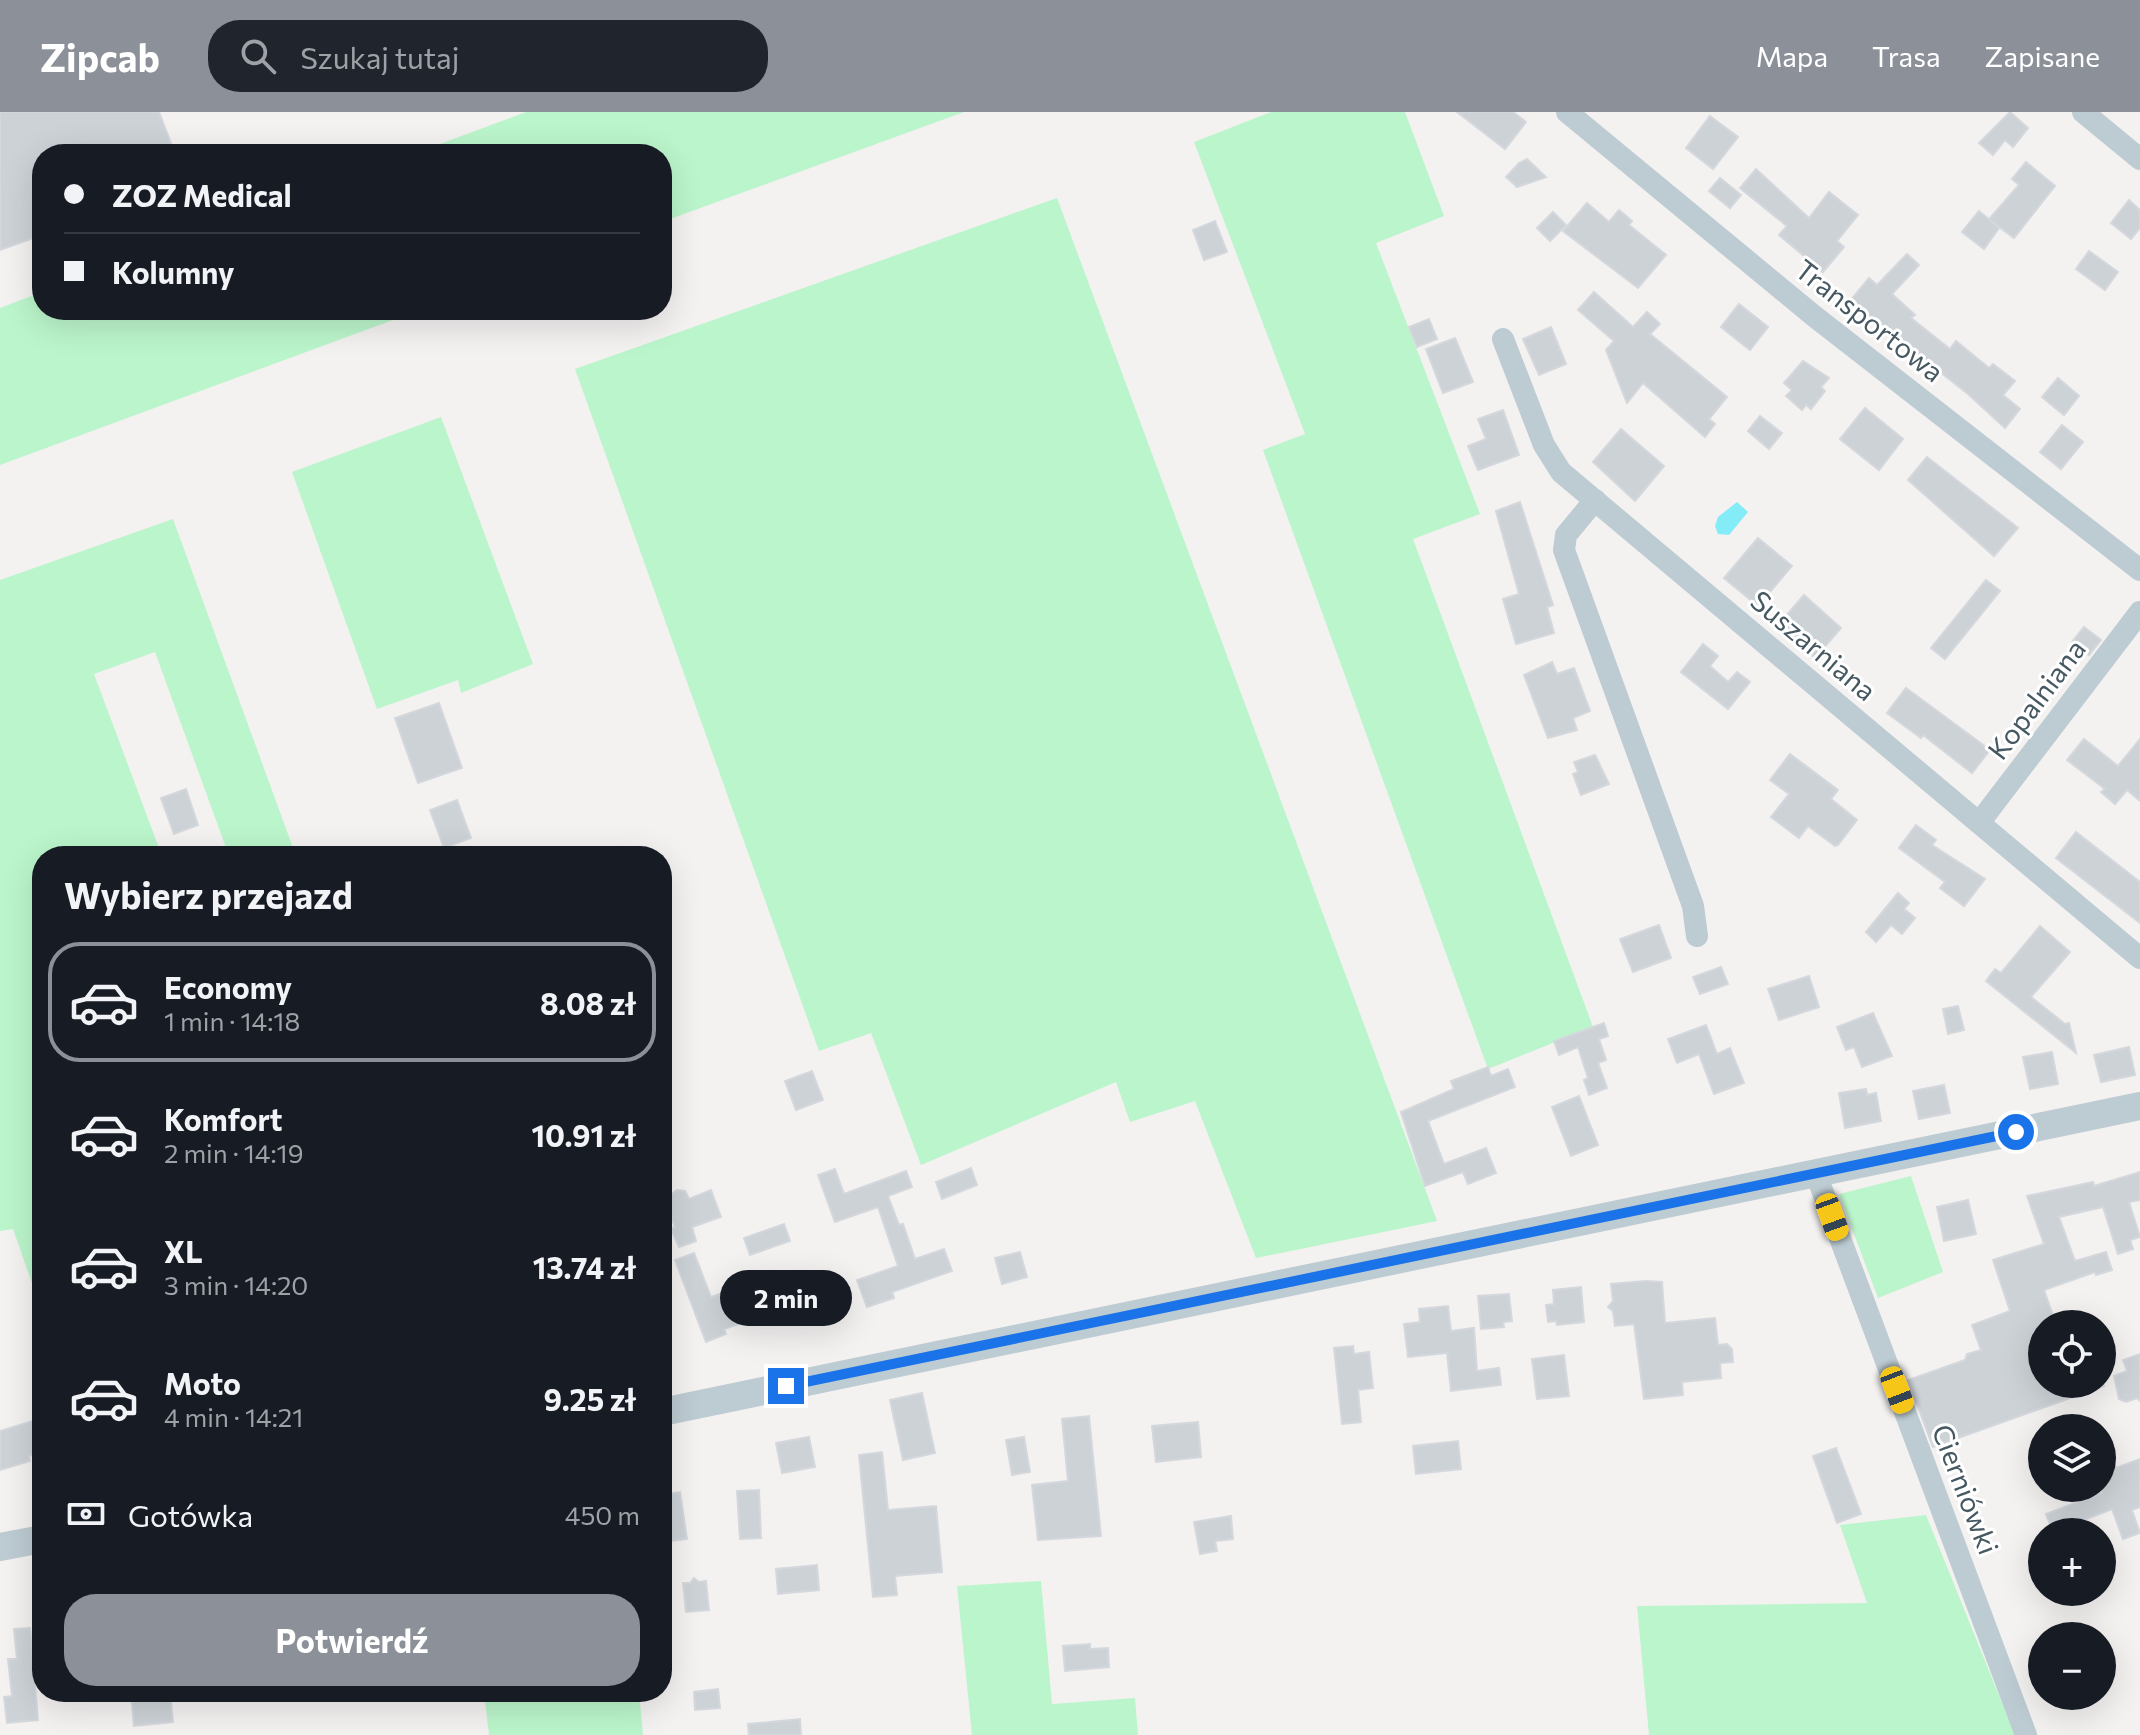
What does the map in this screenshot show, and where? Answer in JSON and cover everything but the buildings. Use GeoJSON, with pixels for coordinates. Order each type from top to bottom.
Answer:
{"type":"FeatureCollection","features":[{"type":"Feature","properties":{"kind":"street","name":"Transportowa"},"geometry":{"type":"LineString","coordinates":[[1567,112],[1814,316],[2140,570]]}},
{"type":"Feature","properties":{"kind":"street"},"geometry":{"type":"LineString","coordinates":[[2083,112],[2140,159]]}},
{"type":"Feature","properties":{"kind":"street","name":"Suszarniana"},"geometry":{"type":"LineString","coordinates":[[1503,339],[1544,445],[1561,472],[2140,958]]}},
{"type":"Feature","properties":{"kind":"street"},"geometry":{"type":"LineString","coordinates":[[1595,500],[1566,535],[1564,550],[1693,906],[1697,936]]}},
{"type":"Feature","properties":{"kind":"street","name":"Kopalniana"},"geometry":{"type":"LineString","coordinates":[[1979,823],[2140,612]]}},
{"type":"Feature","properties":{"kind":"street"},"geometry":{"type":"LineString","coordinates":[[672,1410],[2140,1106]]}},
{"type":"Feature","properties":{"kind":"street","name":"Cierniówki"},"geometry":{"type":"LineString","coordinates":[[1816,1174],[2026,1735]]}},
{"type":"Feature","properties":{"kind":"street"},"geometry":{"type":"LineString","coordinates":[[0,1547],[32,1541]]}},
{"type":"Feature","properties":{"kind":"green space"},"geometry":{"type":"Polygon","coordinates":[[[526,112],[964,112],[672,218],[672,144],[440,144],[526,112]]]}},
{"type":"Feature","properties":{"kind":"green space"},"geometry":{"type":"Polygon","coordinates":[[[1271,112],[1405,112],[1444,216],[1376,243],[1480,514],[1413,539],[1593,1027],[1488,1069],[1263,450],[1305,434],[1194,142],[1271,112]]]}},
{"type":"Feature","properties":{"kind":"green space"},"geometry":{"type":"Polygon","coordinates":[[[1057,198],[1437,1221],[1256,1258],[1195,1101],[1130,1122],[1116,1082],[921,1165],[871,1033],[819,1051],[575,369],[1057,198]]]}},
{"type":"Feature","properties":{"kind":"green space"},"geometry":{"type":"Polygon","coordinates":[[[32,296],[32,320],[393,320],[0,465],[0,308],[32,296]]]}},
{"type":"Feature","properties":{"kind":"green space"},"geometry":{"type":"Polygon","coordinates":[[[441,417],[533,664],[461,693],[458,680],[377,709],[292,472],[441,417]]]}},
{"type":"Feature","properties":{"kind":"green space"},"geometry":{"type":"Polygon","coordinates":[[[173,519],[292,846],[225,846],[155,652],[94,674],[158,846],[32,846],[32,1283],[13,1229],[0,1231],[0,580],[173,519]]]}},
{"type":"Feature","properties":{"kind":"green space"},"geometry":{"type":"Polygon","coordinates":[[[1911,1176],[1943,1272],[1878,1298],[1839,1194],[1911,1176]]]}},
{"type":"Feature","properties":{"kind":"green space"},"geometry":{"type":"Polygon","coordinates":[[[1926,1515],[2015,1735],[1649,1735],[1637,1606],[1867,1603],[1840,1525],[1926,1515]]]}},
{"type":"Feature","properties":{"kind":"green space"},"geometry":{"type":"Polygon","coordinates":[[[1041,1581],[1052,1704],[1135,1698],[1138,1735],[972,1735],[957,1586],[1041,1581]]]}},
{"type":"Feature","properties":{"kind":"green space"},"geometry":{"type":"Polygon","coordinates":[[[485,1702],[640,1702],[643,1735],[489,1735],[485,1702]]]}},
{"type":"Feature","properties":{"kind":"water"},"geometry":{"type":"Polygon","coordinates":[[[1737,502],[1748,512],[1729,535],[1718,534],[1715,526],[1718,517],[1737,502]]]}},
{"type":"Feature","properties":{"kind":"route"},"geometry":{"type":"LineString","coordinates":[[786,1386],[2016,1132]]}}]}
